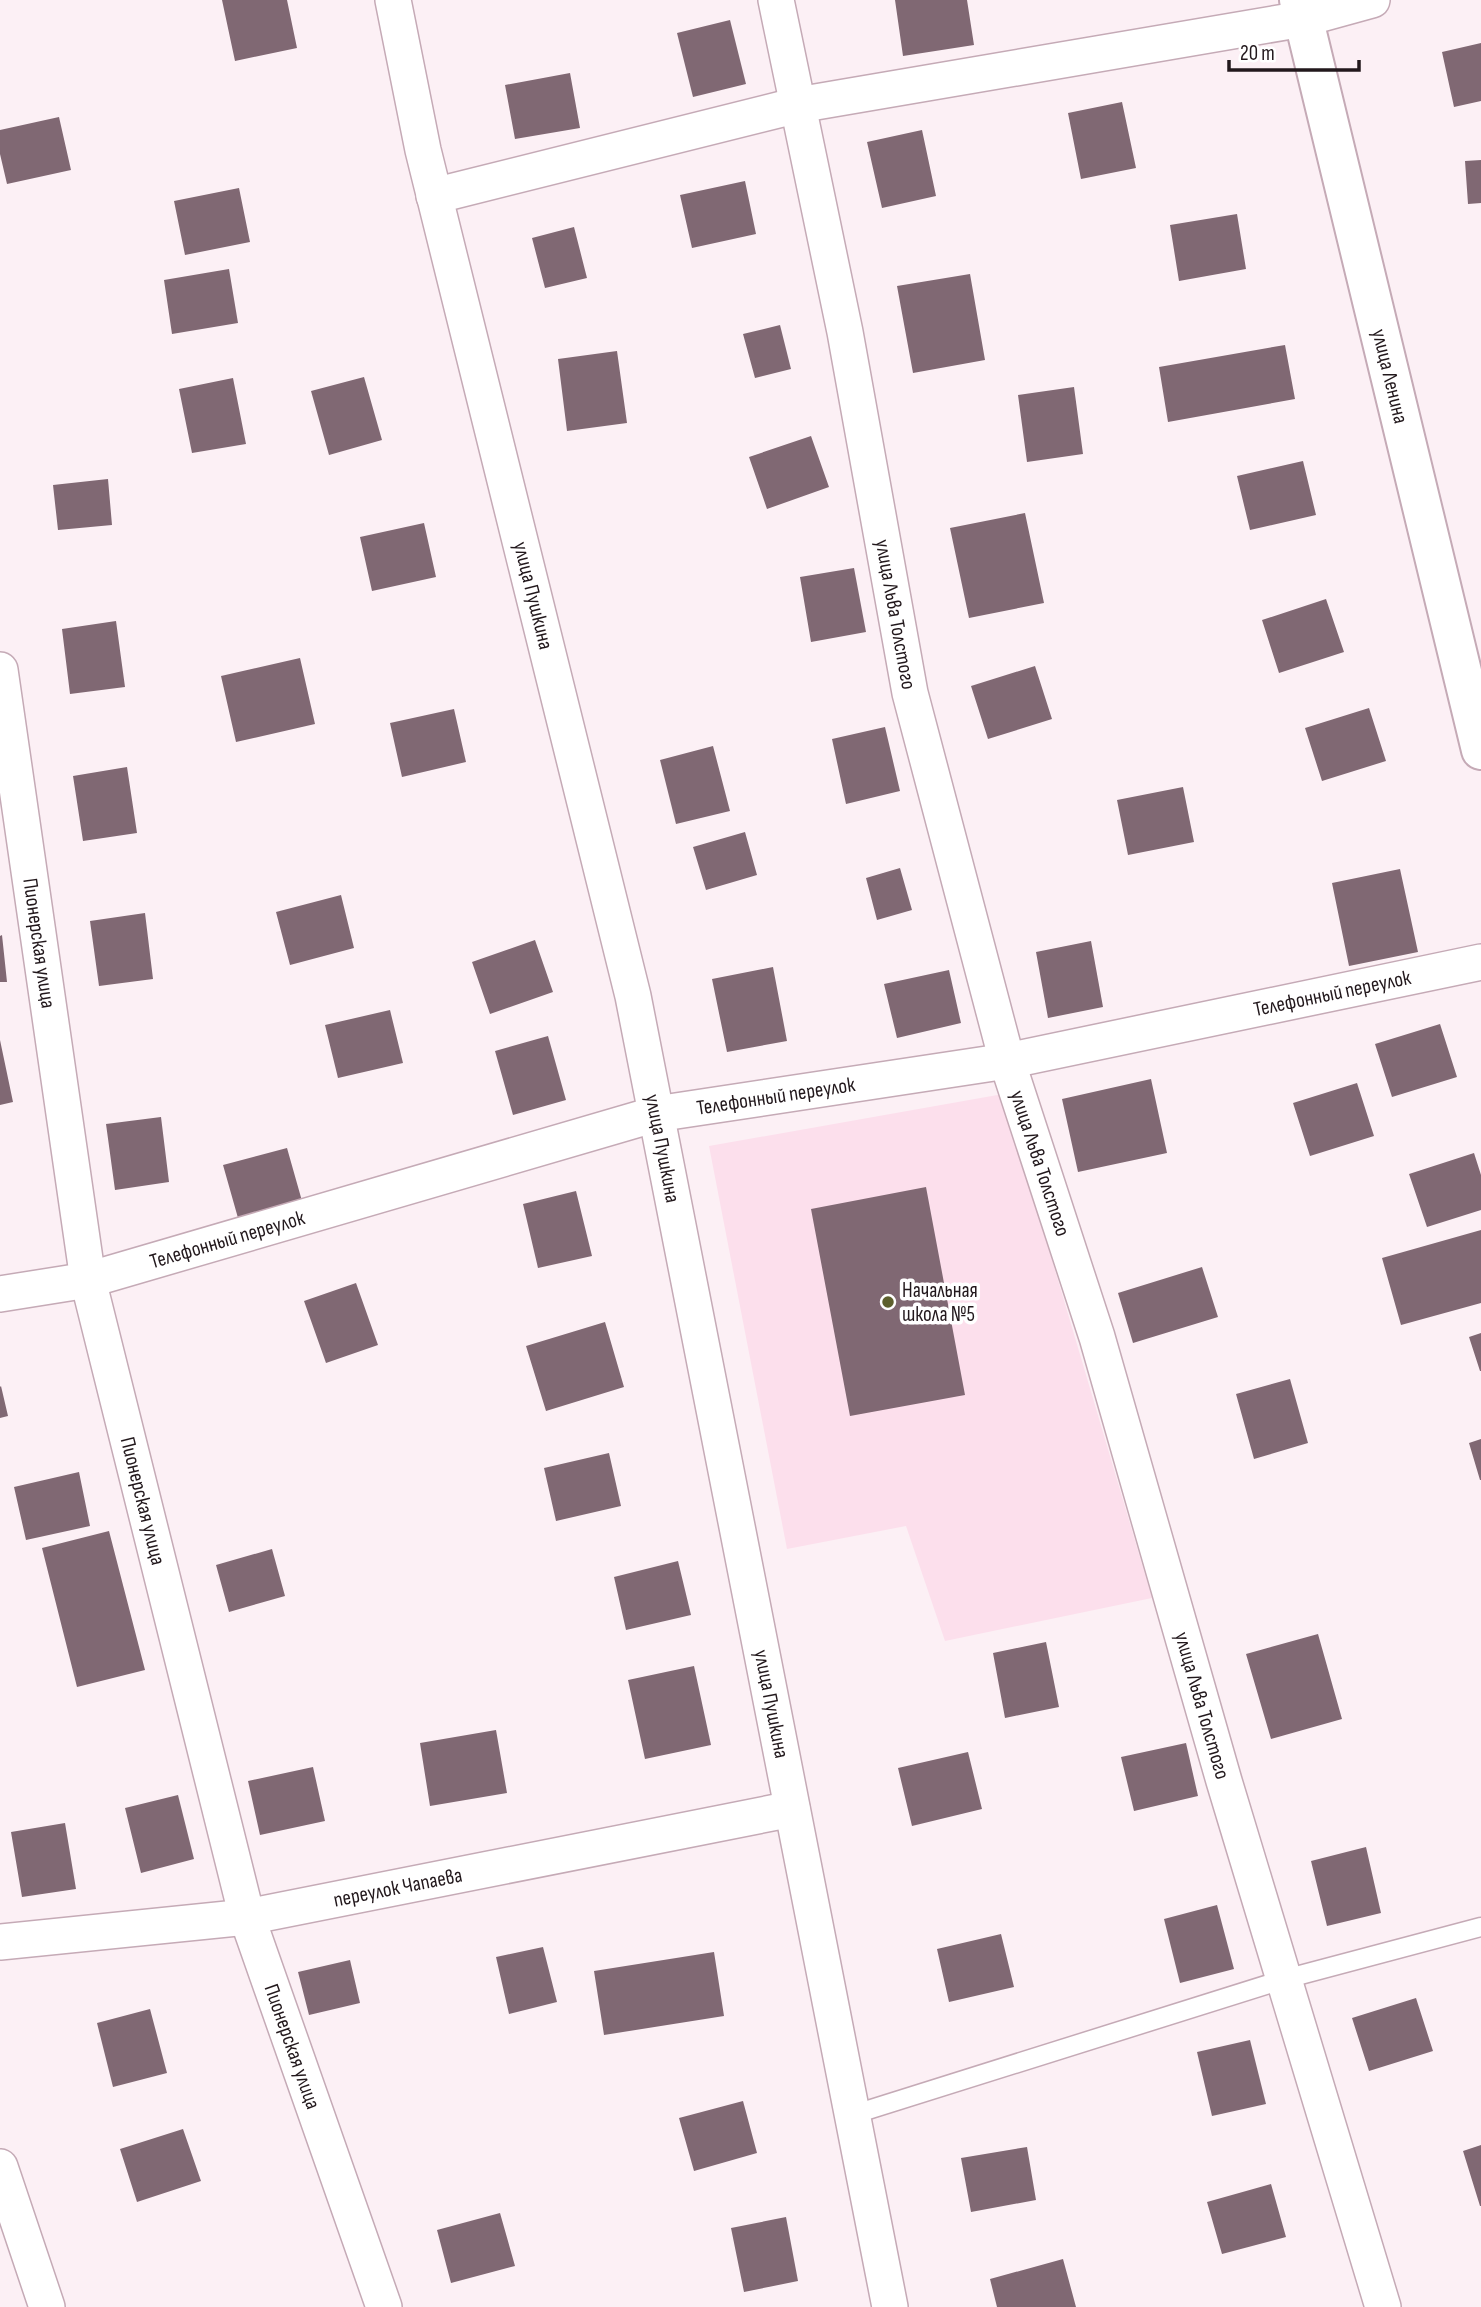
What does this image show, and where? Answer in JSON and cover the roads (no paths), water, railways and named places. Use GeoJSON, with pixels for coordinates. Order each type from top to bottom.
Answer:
{"type":"FeatureCollection","features":[{"type":"Feature","properties":{"kind":"street","name":"улица Пушкина"},"geometry":{"type":"LineString","coordinates":[[393,0],[434,196],[633,996],[890,2307]]}},
{"type":"Feature","properties":{"kind":"street","name":"улица Льва Толстого"},"geometry":{"type":"LineString","coordinates":[[776,0],[845,332],[910,693],[1007,1061],[1097,1336],[1224,1782],[1382,2307]]}},
{"type":"Feature","properties":{"kind":"street"},"geometry":{"type":"LineString","coordinates":[[434,196],[798,105],[1301,10],[1372,0]]}},
{"type":"Feature","properties":{"kind":"street","name":"улица Ленина"},"geometry":{"type":"LineString","coordinates":[[1301,10],[1481,750]]}},
{"type":"Feature","properties":{"kind":"street","name":"Пионерская улица"},"geometry":{"type":"LineString","coordinates":[[0,670],[88,1280],[247,1917],[384,2307]]}},
{"type":"Feature","properties":{"kind":"street","name":"Телефонный переулок"},"geometry":{"type":"LineString","coordinates":[[0,1294],[88,1280],[656,1114],[1007,1061],[1481,962]]}},
{"type":"Feature","properties":{"kind":"street","name":"переулок Чапаева"},"geometry":{"type":"LineString","coordinates":[[0,1942],[247,1917],[792,1809]]}},
{"type":"Feature","properties":{"kind":"street"},"geometry":{"type":"LineString","coordinates":[[0,2167],[47,2307]]}},
{"type":"Feature","properties":{"kind":"lane"},"geometry":{"type":"LineString","coordinates":[[852,2115],[1285,1979],[1481,1927]]}},
{"type":"Feature","properties":{"kind":"place","name":"Начальная школа №5"},"geometry":{"type":"Point","coordinates":[888,1302]}}]}
